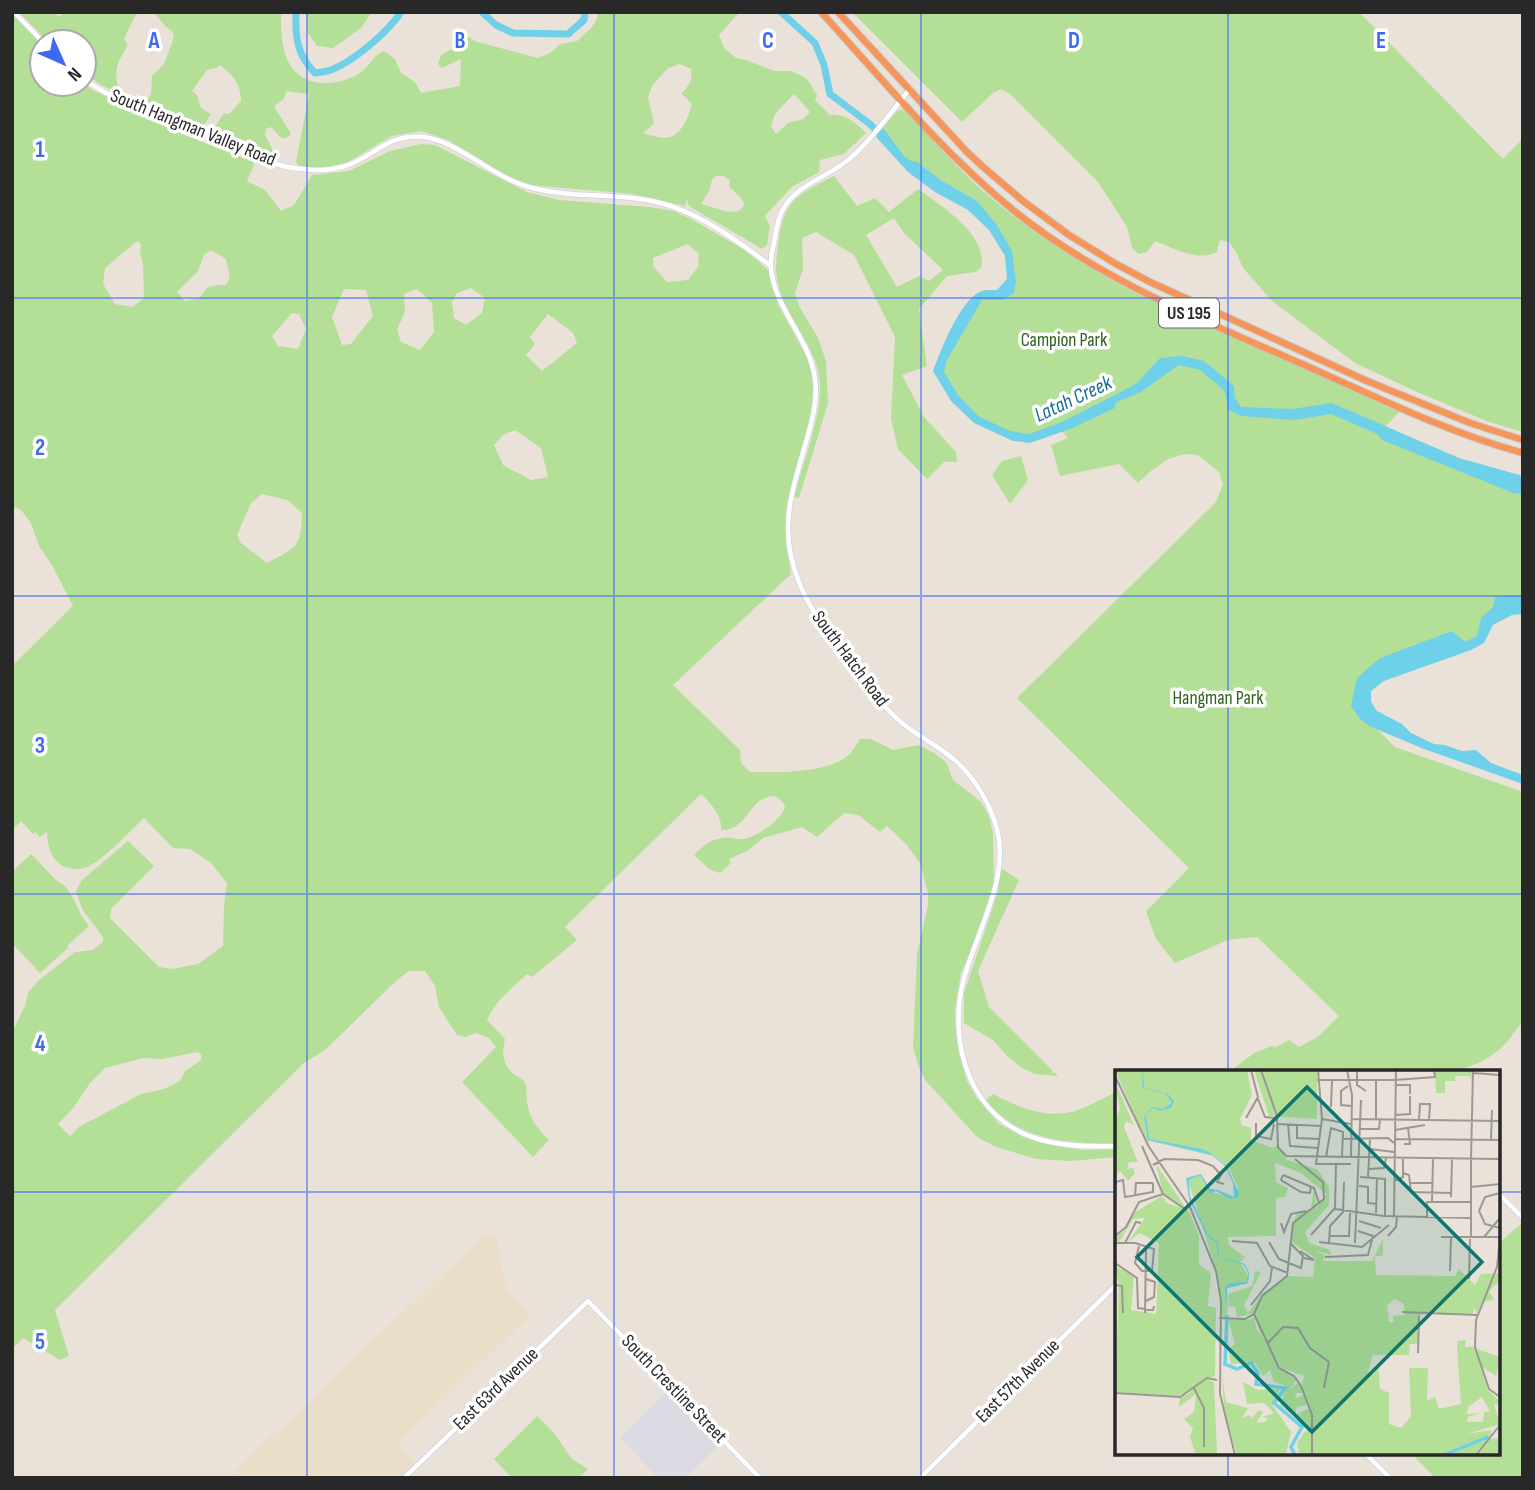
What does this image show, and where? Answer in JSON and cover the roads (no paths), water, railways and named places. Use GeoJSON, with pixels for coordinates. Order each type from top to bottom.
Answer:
{"type":"FeatureCollection","features":[{"type":"Feature","properties":{"kind":"highway","name":"US 195"},"geometry":{"type":"LineString","coordinates":[[821,12],[973,176],[1034,226],[1092,264],[1167,303],[1402,409],[1523,453]]}},
{"type":"Feature","properties":{"kind":"highway","name":"US 195"},"geometry":{"type":"LineString","coordinates":[[838,12],[967,152],[1023,201],[1069,235],[1150,282],[1367,381],[1470,423],[1523,440]]}},
{"type":"Feature","properties":{"kind":"main road"},"geometry":{"type":"LineString","coordinates":[[14,12],[29,28]]}},
{"type":"Feature","properties":{"kind":"main road","name":"South Hangman Valley Road"},"geometry":{"type":"LineString","coordinates":[[98,88],[247,154],[302,169],[326,170],[347,165],[382,145],[403,138],[424,137],[448,145],[528,187],[554,192],[641,199],[686,212],[711,224],[771,266]]}},
{"type":"Feature","properties":{"kind":"main road","name":"South Hatch Road"},"geometry":{"type":"LineString","coordinates":[[910,89],[867,142],[844,164],[799,191],[784,207],[776,226],[771,266],[777,292],[809,354],[816,380],[814,410],[791,498],[788,517],[789,542],[795,572],[815,614],[871,691],[902,723],[963,768],[981,792],[997,830],[999,860],[995,891],[964,976],[960,999],[958,1021],[967,1073],[985,1103],[1017,1130],[1056,1143],[1115,1146]]}},
{"type":"Feature","properties":{"kind":"main road"},"geometry":{"type":"LineString","coordinates":[[1500,1195],[1523,1218]]}},
{"type":"Feature","properties":{"kind":"main road","name":"East 57th Avenue"},"geometry":{"type":"LineString","coordinates":[[920,1478],[1115,1286]]}},
{"type":"Feature","properties":{"kind":"main road","name":"East 63rd Avenue"},"geometry":{"type":"LineString","coordinates":[[404,1478],[588,1301]]}},
{"type":"Feature","properties":{"kind":"main road","name":"South Crestline Street"},"geometry":{"type":"LineString","coordinates":[[588,1301],[760,1478]]}},
{"type":"Feature","properties":{"kind":"main road"},"geometry":{"type":"LineString","coordinates":[[1367,1455],[1390,1478]]}},
{"type":"Feature","properties":{"kind":"water"},"geometry":{"type":"Polygon","coordinates":[[[883,128],[904,156],[977,201],[997,225],[1012,251],[1016,281],[1014,293],[1003,300],[982,300],[946,362],[944,372],[958,395],[978,416],[1010,431],[1029,434],[1062,422],[1136,384],[1160,358],[1183,356],[1204,361],[1234,386],[1235,398],[1241,407],[1292,409],[1332,403],[1459,458],[1523,476],[1523,494],[1513,493],[1382,440],[1377,434],[1331,414],[1294,420],[1241,416],[1228,410],[1225,391],[1200,370],[1179,365],[1141,392],[1115,403],[1115,408],[1070,429],[1030,443],[1013,441],[974,423],[951,401],[933,371],[950,330],[969,300],[981,291],[997,290],[1007,279],[1005,256],[989,230],[968,210],[935,192],[908,172],[876,137],[883,128]]]}},
{"type":"Feature","properties":{"kind":"water"},"geometry":{"type":"Polygon","coordinates":[[[1523,595],[1523,614],[1512,615],[1493,625],[1484,643],[1384,681],[1371,691],[1371,702],[1377,711],[1402,724],[1411,733],[1434,744],[1462,751],[1476,750],[1491,763],[1523,775],[1523,784],[1424,749],[1369,726],[1360,719],[1351,706],[1357,678],[1380,658],[1452,631],[1465,642],[1477,636],[1481,618],[1493,607],[1495,597],[1523,595]]]}},
{"type":"Feature","properties":{"kind":"waterway","name":"Latah Creek"},"geometry":{"type":"LineString","coordinates":[[296,12],[298,45],[304,59],[315,73],[331,70],[360,53],[388,28],[401,12]]}},
{"type":"Feature","properties":{"kind":"waterway","name":"Latah Creek"},"geometry":{"type":"LineString","coordinates":[[482,12],[496,25],[513,33],[568,34],[584,20],[585,12]]}},
{"type":"Feature","properties":{"kind":"waterway","name":"Latah Creek"},"geometry":{"type":"LineString","coordinates":[[781,12],[815,43],[824,65],[830,94],[880,134]]}},
{"type":"Feature","properties":{"kind":"park label","name":"Campion Park"},"geometry":{"type":"Point","coordinates":[1064,340]}},
{"type":"Feature","properties":{"kind":"park label","name":"Hangman Park"},"geometry":{"type":"Point","coordinates":[1218,698]}}]}
